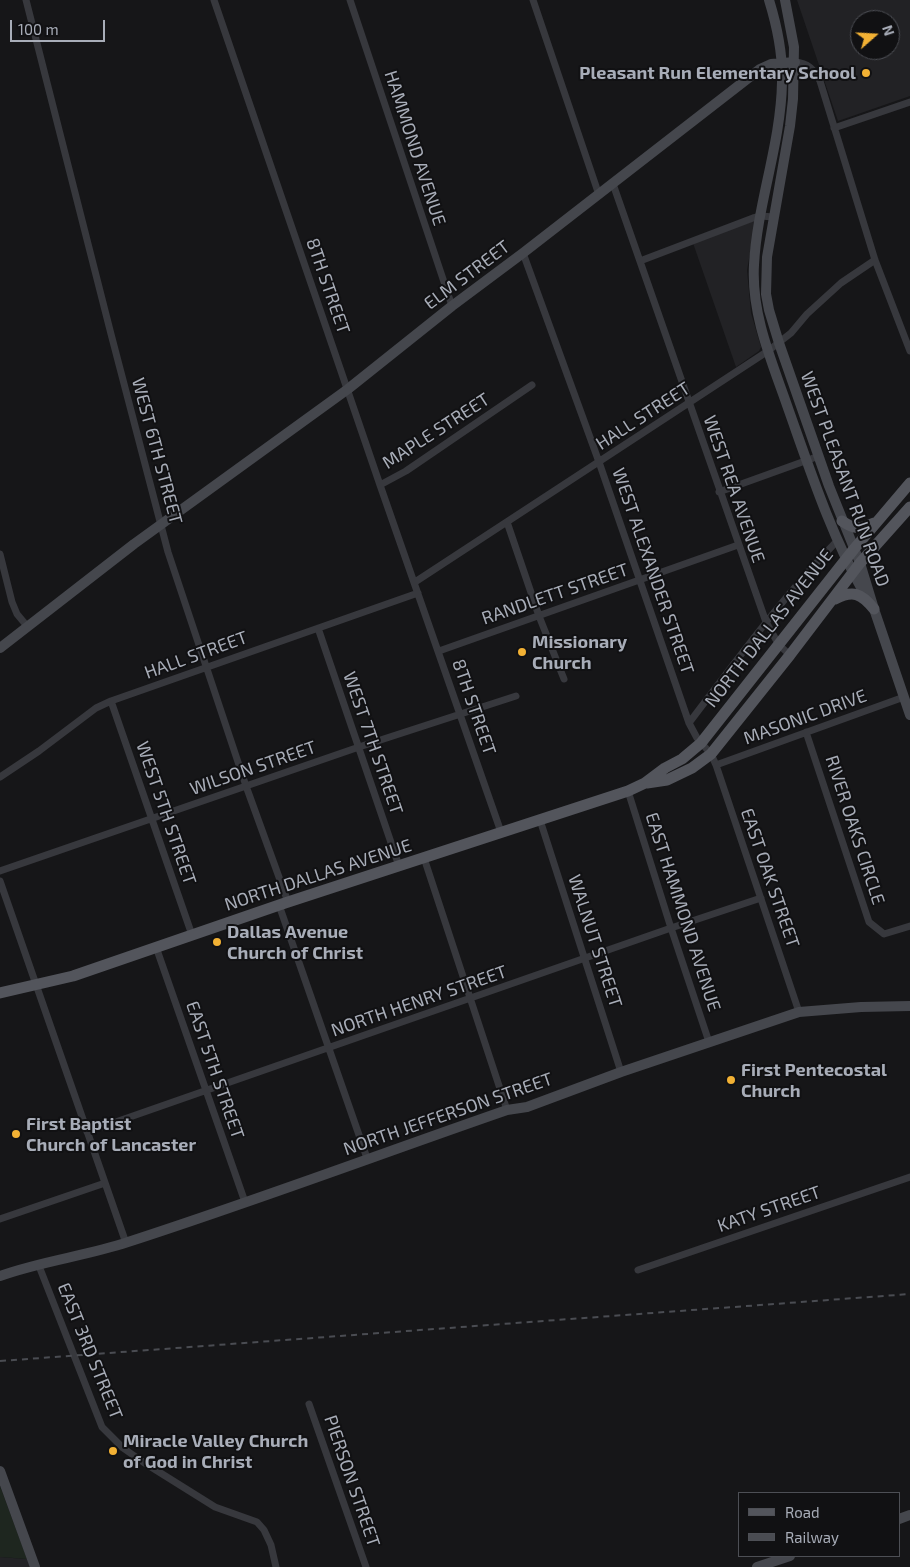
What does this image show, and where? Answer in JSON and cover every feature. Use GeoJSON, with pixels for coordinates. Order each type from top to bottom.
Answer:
{"type":"FeatureCollection","features":[{"type":"Feature","properties":{"kind":"main road","name":"NORTH DALLAS AVENUE"},"geometry":{"type":"LineString","coordinates":[[0,993],[73,976],[284,903],[628,791],[646,783],[665,768],[682,759],[701,742],[779,646],[874,523],[910,483]]}},
{"type":"Feature","properties":{"kind":"main road","name":"NORTH DALLAS AVENUE"},"geometry":{"type":"LineString","coordinates":[[646,783],[668,780],[713,759],[860,564],[910,507]]}},
{"type":"Feature","properties":{"kind":"main road"},"geometry":{"type":"LineString","coordinates":[[842,521],[855,528],[874,523]]}},
{"type":"Feature","properties":{"kind":"main road"},"geometry":{"type":"LineString","coordinates":[[833,600],[850,593],[858,595],[874,609]]}},
{"type":"Feature","properties":{"kind":"street","name":"WEST 6TH STREET"},"geometry":{"type":"LineString","coordinates":[[26,0],[108,325],[161,525],[284,903],[329,1049],[366,1158]]}},
{"type":"Feature","properties":{"kind":"street","name":"8TH STREET"},"geometry":{"type":"LineString","coordinates":[[214,0],[501,832]]}},
{"type":"Feature","properties":{"kind":"street","name":"HAMMOND AVENUE"},"geometry":{"type":"LineString","coordinates":[[350,0],[452,306]]}},
{"type":"Feature","properties":{"kind":"street"},"geometry":{"type":"LineString","coordinates":[[533,0],[599,194]]}},
{"type":"Feature","properties":{"kind":"street","name":"WEST PLEASANT RUN ROAD"},"geometry":{"type":"LineString","coordinates":[[769,0],[782,63],[782,84],[779,116],[754,263],[753,289],[768,351],[806,460],[846,559],[874,609]]}},
{"type":"Feature","properties":{"kind":"street","name":"WEST PLEASANT RUN ROAD"},"geometry":{"type":"LineString","coordinates":[[785,0],[792,28],[795,62],[790,126],[767,257],[766,286],[769,310],[842,521],[860,564],[874,609]]}},
{"type":"Feature","properties":{"kind":"street","name":"ELM STREET"},"geometry":{"type":"LineString","coordinates":[[0,648],[161,525],[348,389],[452,306],[760,69],[771,64],[795,62]]}},
{"type":"Feature","properties":{"kind":"street"},"geometry":{"type":"LineString","coordinates":[[795,62],[808,64],[816,72],[875,260],[910,351]]}},
{"type":"Feature","properties":{"kind":"street"},"geometry":{"type":"LineString","coordinates":[[834,128],[910,102]]}},
{"type":"Feature","properties":{"kind":"street","name":"WEST REA AVENUE"},"geometry":{"type":"LineString","coordinates":[[613,184],[719,492],[766,622],[779,646],[790,655]]}},
{"type":"Feature","properties":{"kind":"street"},"geometry":{"type":"LineString","coordinates":[[640,261],[761,216],[773,217]]}},
{"type":"Feature","properties":{"kind":"street","name":"WEST ALEXANDER STREET"},"geometry":{"type":"LineString","coordinates":[[523,253],[641,580],[690,723],[713,759]]}},
{"type":"Feature","properties":{"kind":"street","name":"HALL STREET"},"geometry":{"type":"LineString","coordinates":[[415,582],[768,351],[791,333],[807,314],[834,289],[875,260]]}},
{"type":"Feature","properties":{"kind":"street","name":"MAPLE STREET"},"geometry":{"type":"LineString","coordinates":[[380,485],[406,470],[532,385]]}},
{"type":"Feature","properties":{"kind":"street"},"geometry":{"type":"LineString","coordinates":[[719,492],[819,456]]}},
{"type":"Feature","properties":{"kind":"street"},"geometry":{"type":"LineString","coordinates":[[507,522],[539,616],[564,679]]}},
{"type":"Feature","properties":{"kind":"street","name":"NORTH DALLAS AVENUE"},"geometry":{"type":"LineString","coordinates":[[690,723],[766,622],[838,540]]}},
{"type":"Feature","properties":{"kind":"street","name":"RANDLETT STREET"},"geometry":{"type":"LineString","coordinates":[[439,650],[738,546]]}},
{"type":"Feature","properties":{"kind":"street"},"geometry":{"type":"LineString","coordinates":[[0,554],[12,602],[17,614],[28,626]]}},
{"type":"Feature","properties":{"kind":"street","name":"HALL STREET"},"geometry":{"type":"LineString","coordinates":[[0,777],[96,708],[206,666],[418,593]]}},
{"type":"Feature","properties":{"kind":"street"},"geometry":{"type":"LineString","coordinates":[[874,609],[910,715]]}},
{"type":"Feature","properties":{"kind":"street","name":"WEST 7TH STREET"},"geometry":{"type":"LineString","coordinates":[[318,628],[399,866]]}},
{"type":"Feature","properties":{"kind":"street","name":"WILSON STREET"},"geometry":{"type":"LineString","coordinates":[[0,872],[359,747],[516,696]]}},
{"type":"Feature","properties":{"kind":"street","name":"MASONIC DRIVE"},"geometry":{"type":"LineString","coordinates":[[713,759],[806,732],[904,697]]}},
{"type":"Feature","properties":{"kind":"street","name":"WEST 5TH STREET"},"geometry":{"type":"LineString","coordinates":[[112,701],[192,936]]}},
{"type":"Feature","properties":{"kind":"street","name":"RIVER OAKS CIRCLE"},"geometry":{"type":"LineString","coordinates":[[806,732],[869,922],[884,934],[910,926]]}},
{"type":"Feature","properties":{"kind":"street","name":"EAST OAK STREET"},"geometry":{"type":"LineString","coordinates":[[713,759],[799,1012]]}},
{"type":"Feature","properties":{"kind":"street","name":"EAST HAMMOND AVENUE"},"geometry":{"type":"LineString","coordinates":[[628,791],[709,1042]]}},
{"type":"Feature","properties":{"kind":"street","name":"WALNUT STREET"},"geometry":{"type":"LineString","coordinates":[[540,820],[621,1072]]}},
{"type":"Feature","properties":{"kind":"street"},"geometry":{"type":"LineString","coordinates":[[424,858],[507,1110]]}},
{"type":"Feature","properties":{"kind":"street"},"geometry":{"type":"LineString","coordinates":[[0,881],[126,1243]]}},
{"type":"Feature","properties":{"kind":"street","name":"NORTH HENRY STREET"},"geometry":{"type":"LineString","coordinates":[[87,1132],[761,898]]}},
{"type":"Feature","properties":{"kind":"street","name":"EAST 5TH STREET"},"geometry":{"type":"LineString","coordinates":[[156,947],[245,1202]]}},
{"type":"Feature","properties":{"kind":"street","name":"NORTH JEFFERSON STREET"},"geometry":{"type":"LineString","coordinates":[[0,1276],[22,1268],[39,1266],[126,1243],[366,1158],[507,1110],[527,1107],[621,1072],[799,1012],[861,1007],[910,1006]]}},
{"type":"Feature","properties":{"kind":"street","name":"KATY STREET"},"geometry":{"type":"LineString","coordinates":[[638,1270],[910,1177]]}},
{"type":"Feature","properties":{"kind":"street"},"geometry":{"type":"LineString","coordinates":[[0,1219],[105,1183]]}},
{"type":"Feature","properties":{"kind":"street","name":"EAST 3RD STREET"},"geometry":{"type":"LineString","coordinates":[[39,1266],[102,1427],[123,1448],[216,1507],[257,1522],[264,1530],[271,1545],[276,1567]]}},
{"type":"Feature","properties":{"kind":"street","name":"PIERSON STREET"},"geometry":{"type":"LineString","coordinates":[[309,1404],[366,1567]]}},
{"type":"Feature","properties":{"kind":"street"},"geometry":{"type":"LineString","coordinates":[[0,1471],[35,1567]]}},
{"type":"Feature","properties":{"kind":"street"},"geometry":{"type":"LineString","coordinates":[[757,1567],[787,1557]]}},
{"type":"Feature","properties":{"kind":"shaded area","name":"Pleasant Run Elementary School"},"geometry":{"type":"Polygon","coordinates":[[[797,0],[910,0],[910,96],[838,121],[797,0]]]}},
{"type":"Feature","properties":{"kind":"shaded area"},"geometry":{"type":"Polygon","coordinates":[[[756,220],[747,270],[751,313],[761,347],[759,351],[736,367],[693,243],[756,220]]]}},
{"type":"Feature","properties":{"kind":"shaded area"},"geometry":{"type":"Polygon","coordinates":[[[0,1486],[27,1559],[0,1557],[0,1486]]]}},
{"type":"Feature","properties":{"kind":"shaded area"},"geometry":{"type":"Polygon","coordinates":[[[0,1557],[27,1559],[30,1567],[0,1567],[0,1557]]]}},
{"type":"Feature","properties":{"kind":"railway"},"geometry":{"type":"LineString","coordinates":[[0,1361],[910,1294]]}},
{"type":"Feature","properties":{"kind":"place","name":"Pleasant Run Elementary School"},"geometry":{"type":"Point","coordinates":[866,73]}},
{"type":"Feature","properties":{"kind":"place","name":"Missionary Church"},"geometry":{"type":"Point","coordinates":[522,652]}},
{"type":"Feature","properties":{"kind":"place","name":"Dallas Avenue Church of Christ"},"geometry":{"type":"Point","coordinates":[217,942]}},
{"type":"Feature","properties":{"kind":"place","name":"First Pentecostal Church"},"geometry":{"type":"Point","coordinates":[731,1080]}},
{"type":"Feature","properties":{"kind":"place","name":"First Baptist Church of Lancaster"},"geometry":{"type":"Point","coordinates":[16,1134]}},
{"type":"Feature","properties":{"kind":"place","name":"Miracle Valley Church of God in Christ"},"geometry":{"type":"Point","coordinates":[113,1451]}}]}
